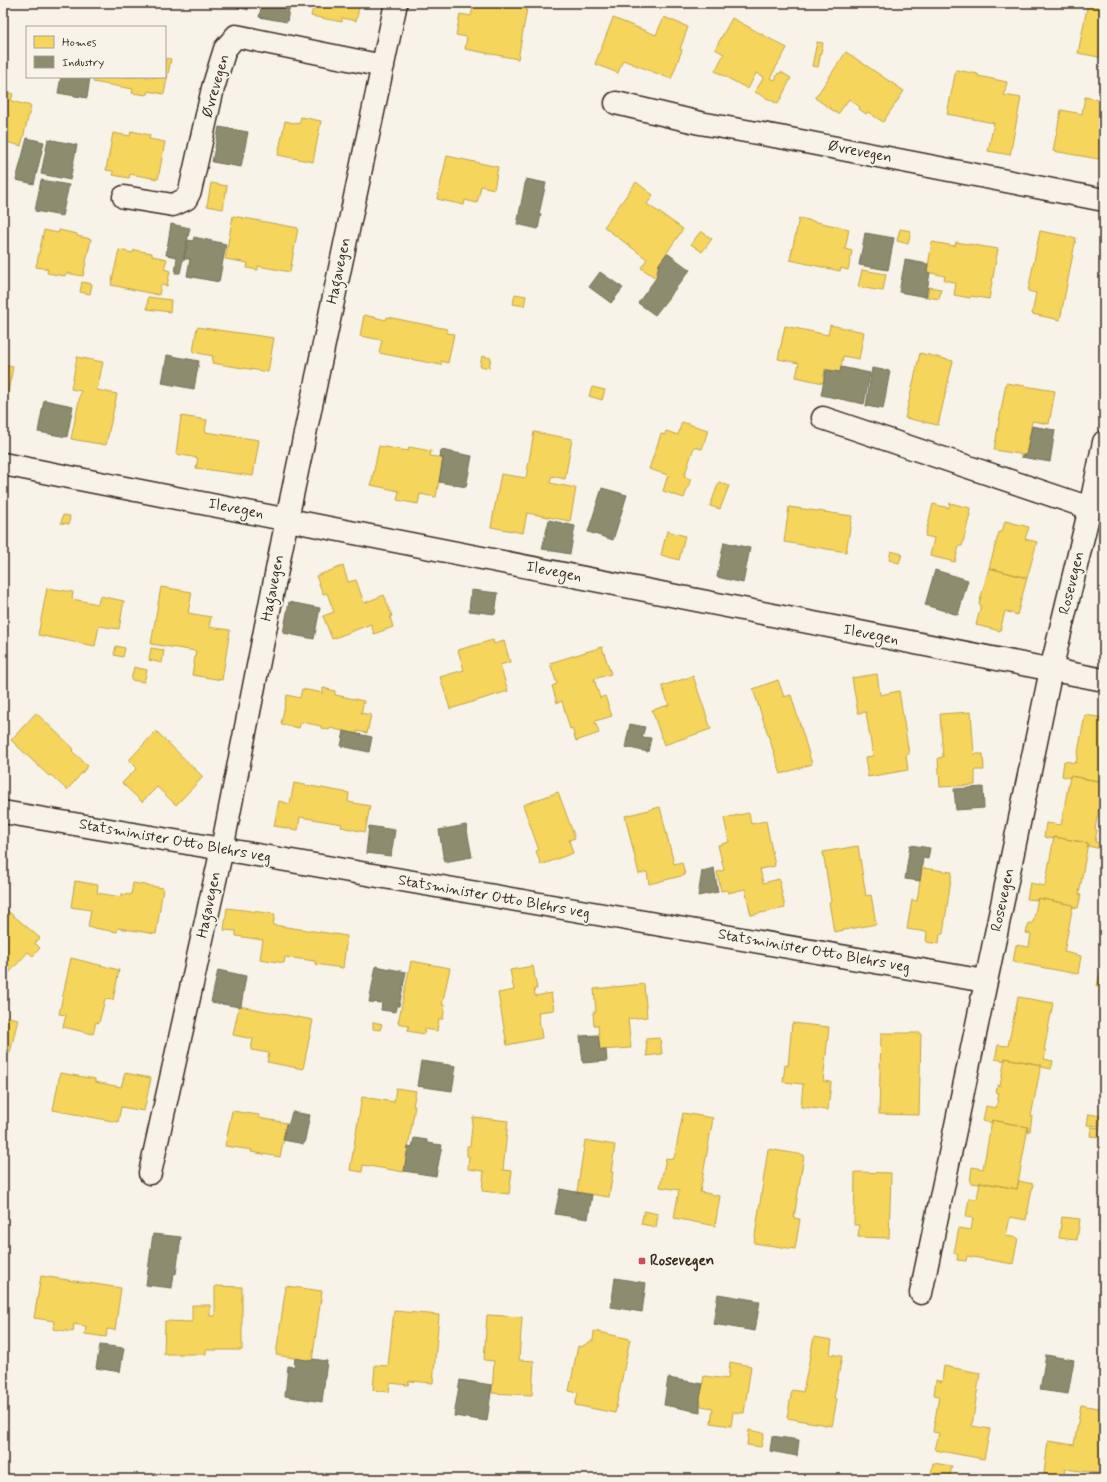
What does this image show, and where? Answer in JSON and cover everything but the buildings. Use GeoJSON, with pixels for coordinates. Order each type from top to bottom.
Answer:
{"type":"FeatureCollection","features":[{"type":"Feature","properties":{"kind":"street","name":"Hagavegen"},"geometry":{"type":"LineString","coordinates":[[150,1173],[222,849],[286,519],[396,3]]}},
{"type":"Feature","properties":{"kind":"street","name":"Øvrevegen"},"geometry":{"type":"LineString","coordinates":[[124,197],[173,205],[186,199],[190,191],[213,88],[225,49],[236,36],[383,66]]}},
{"type":"Feature","properties":{"kind":"street","name":"Øvrevegen"},"geometry":{"type":"LineString","coordinates":[[616,103],[700,123],[1104,200]]}},
{"type":"Feature","properties":{"kind":"street"},"geometry":{"type":"LineString","coordinates":[[823,418],[1090,508]]}},
{"type":"Feature","properties":{"kind":"street","name":"Rosevegen"},"geometry":{"type":"LineString","coordinates":[[921,1293],[1051,670],[1090,508],[1104,442]]}},
{"type":"Feature","properties":{"kind":"street","name":"Ilevegen"},"geometry":{"type":"LineString","coordinates":[[3,464],[1104,680]]}},
{"type":"Feature","properties":{"kind":"street","name":"Statsminister Otto Blehrs veg"},"geometry":{"type":"LineString","coordinates":[[3,812],[985,981]]}},
{"type":"Feature","properties":{"kind":"place","name":"Rosevegen"},"geometry":{"type":"Point","coordinates":[642,1261]}}]}
